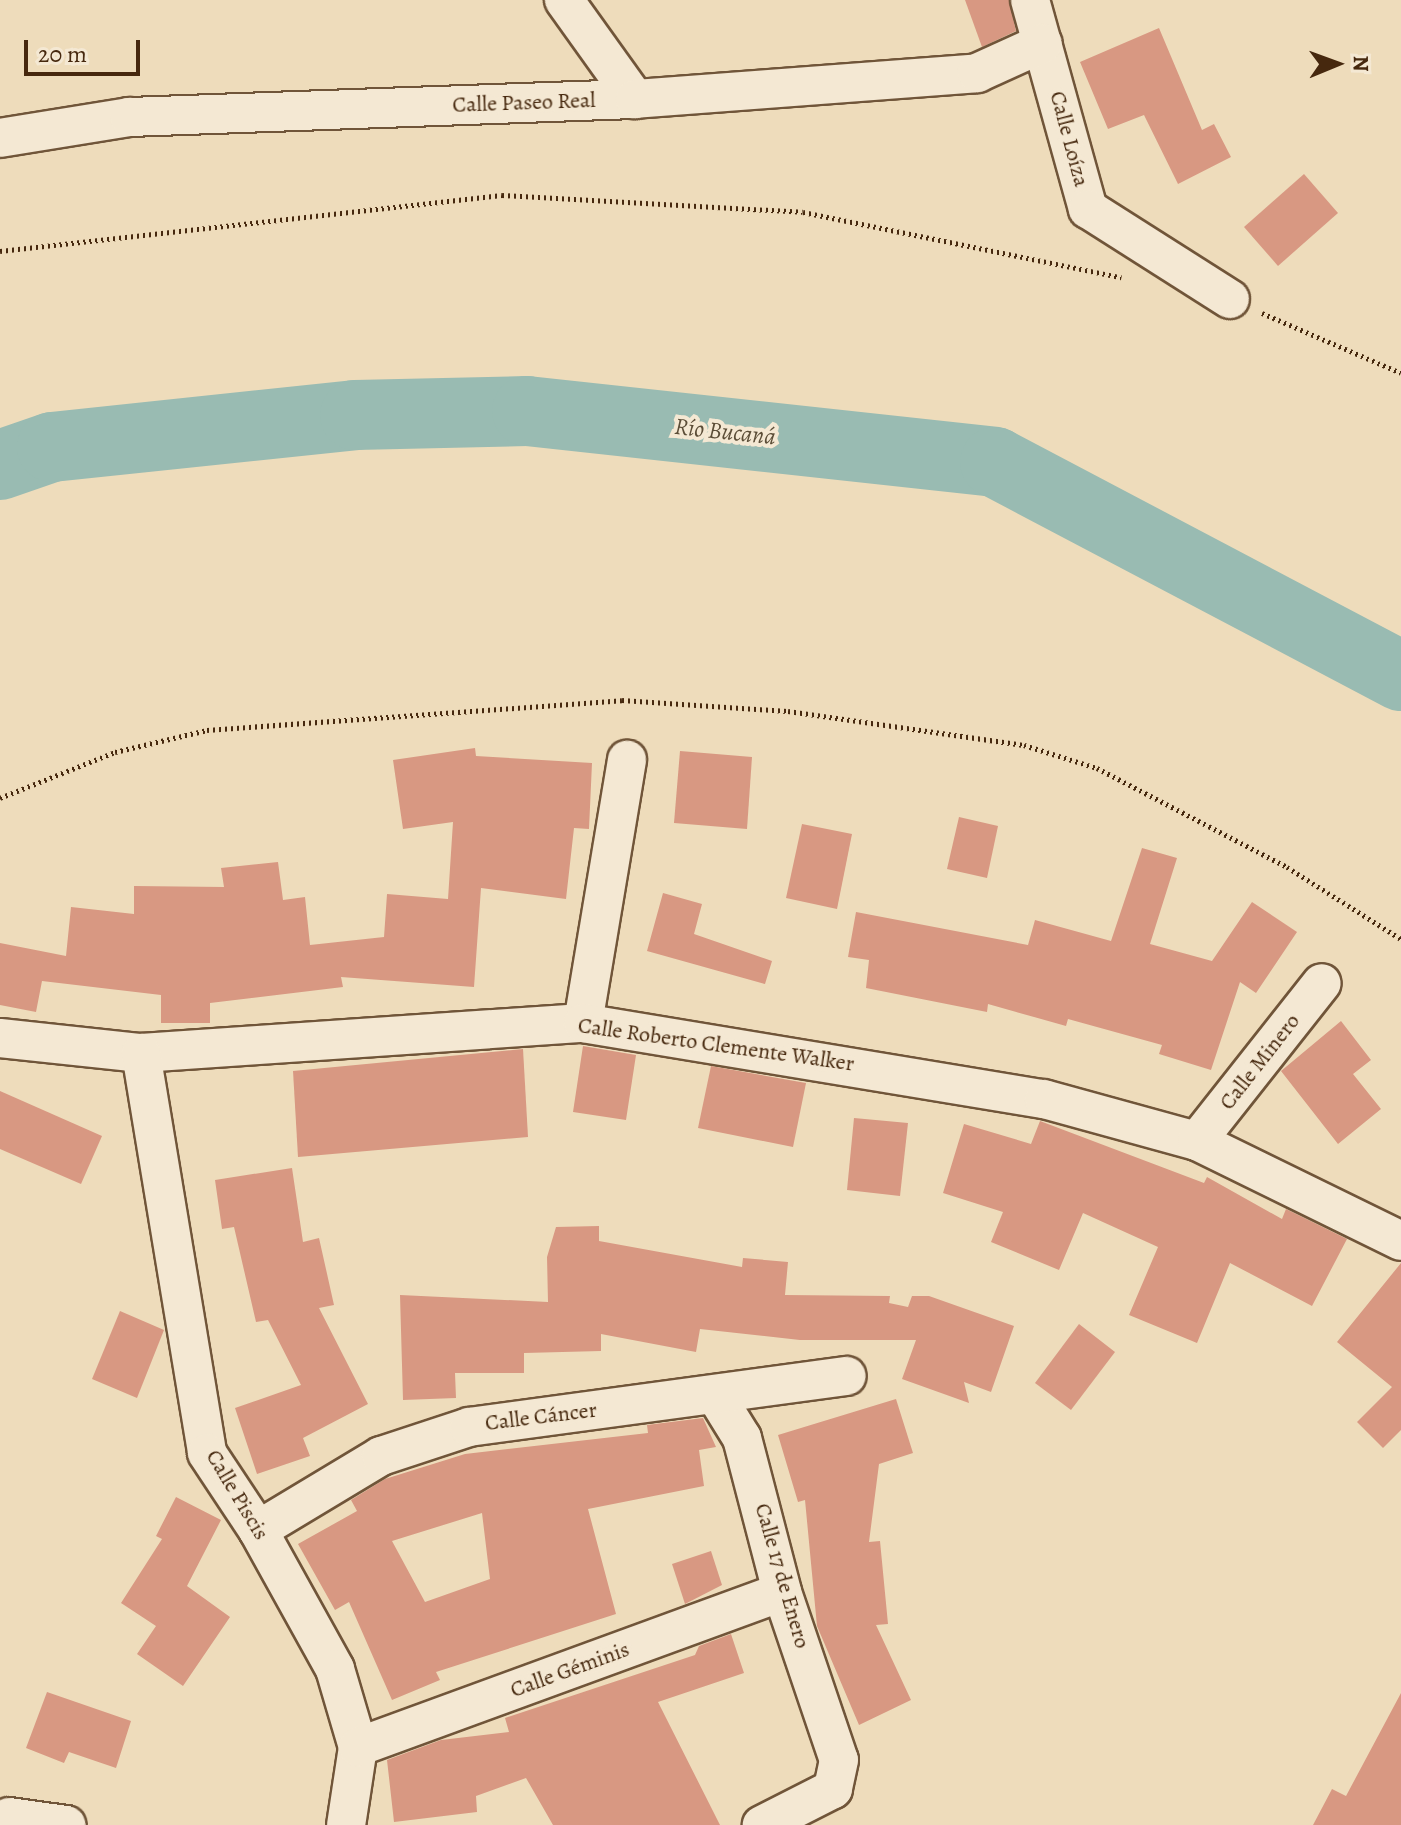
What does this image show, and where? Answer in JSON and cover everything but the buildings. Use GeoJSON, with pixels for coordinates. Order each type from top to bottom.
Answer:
{"type":"FeatureCollection","features":[{"type":"Feature","properties":{"kind":"street"},"geometry":{"type":"LineString","coordinates":[[564,0],[635,99]]}},
{"type":"Feature","properties":{"kind":"street","name":"Calle Loíza"},"geometry":{"type":"LineString","coordinates":[[1030,0],[1088,209],[1230,299]]}},
{"type":"Feature","properties":{"kind":"street","name":"Calle Paseo Real"},"geometry":{"type":"LineString","coordinates":[[0,138],[129,117],[635,99],[977,73],[1043,43]]}},
{"type":"Feature","properties":{"kind":"street"},"geometry":{"type":"LineString","coordinates":[[583,1023],[627,760]]}},
{"type":"Feature","properties":{"kind":"street","name":"Calle Minero"},"geometry":{"type":"LineString","coordinates":[[1197,1141],[1322,983]]}},
{"type":"Feature","properties":{"kind":"street","name":"Calle Roberto Clemente Walker"},"geometry":{"type":"LineString","coordinates":[[0,1038],[141,1053],[583,1023],[999,1090],[1197,1141],[1401,1241]]}},
{"type":"Feature","properties":{"kind":"street","name":"Calle Piscis"},"geometry":{"type":"LineString","coordinates":[[141,1053],[207,1453],[258,1530],[335,1669],[358,1747],[346,1825]]}},
{"type":"Feature","properties":{"kind":"street","name":"Calle Cáncer"},"geometry":{"type":"LineString","coordinates":[[258,1530],[381,1456],[455,1431],[847,1376]]}},
{"type":"Feature","properties":{"kind":"street","name":"Calle 17 de Enero"},"geometry":{"type":"LineString","coordinates":[[716,1396],[742,1438],[782,1592],[839,1760],[833,1789],[762,1825]]}},
{"type":"Feature","properties":{"kind":"street","name":"Calle Géminis"},"geometry":{"type":"LineString","coordinates":[[358,1747],[782,1592]]}},
{"type":"Feature","properties":{"kind":"street"},"geometry":{"type":"LineString","coordinates":[[9,1817],[66,1825]]}},
{"type":"Feature","properties":{"kind":"path"},"geometry":{"type":"LineString","coordinates":[[0,251],[502,195],[803,212],[1125,278]]}},
{"type":"Feature","properties":{"kind":"path"},"geometry":{"type":"LineString","coordinates":[[1230,299],[1401,373]]}},
{"type":"Feature","properties":{"kind":"path"},"geometry":{"type":"LineString","coordinates":[[0,798],[115,752],[207,730],[622,700],[788,711],[1024,745],[1097,768],[1287,867],[1401,939]]}},
{"type":"Feature","properties":{"kind":"waterway","name":"Río Bucaná"},"geometry":{"type":"LineString","coordinates":[[0,465],[52,447],[355,415],[527,411],[995,462],[1401,676]]}}]}
